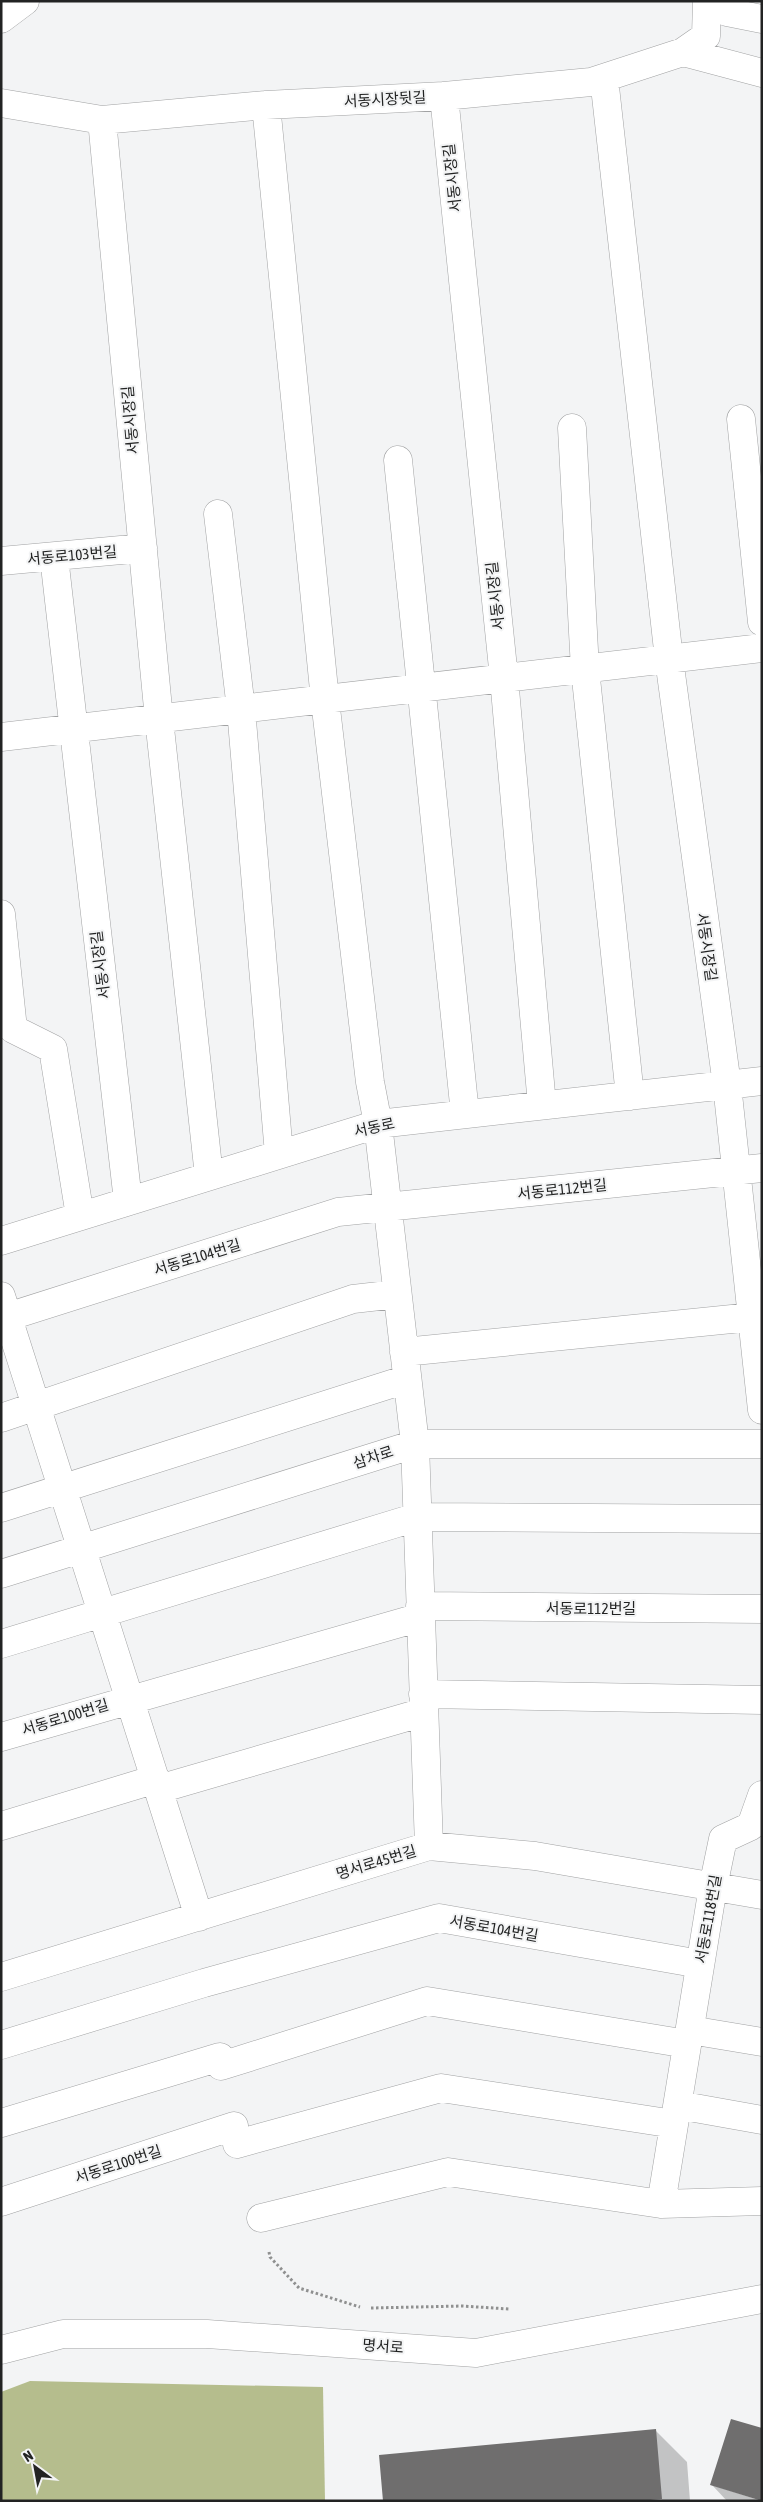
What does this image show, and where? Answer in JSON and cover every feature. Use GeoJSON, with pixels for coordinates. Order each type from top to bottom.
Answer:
{"type":"FeatureCollection","features":[{"type":"Feature","properties":{"kind":"street"},"geometry":{"type":"LineString","coordinates":[[1,19],[25,1]]}},
{"type":"Feature","properties":{"kind":"street","name":"서동시장뒷길"},"geometry":{"type":"LineString","coordinates":[[1,103],[102,120],[266,105],[444,96],[591,82],[683,52],[706,36],[708,1]]}},
{"type":"Feature","properties":{"kind":"street"},"geometry":{"type":"LineString","coordinates":[[720,1],[727,12],[762,19]]}},
{"type":"Feature","properties":{"kind":"street"},"geometry":{"type":"LineString","coordinates":[[683,52],[762,74]]}},
{"type":"Feature","properties":{"kind":"street","name":"서동시장길"},"geometry":{"type":"LineString","coordinates":[[604,78],[669,659],[726,1085]]}},
{"type":"Feature","properties":{"kind":"street","name":"서동시장길"},"geometry":{"type":"LineString","coordinates":[[444,96],[504,678],[542,1105]]}},
{"type":"Feature","properties":{"kind":"street"},"geometry":{"type":"LineString","coordinates":[[266,105],[325,700],[370,1082],[378,1124],[415,1444],[429,1846]]}},
{"type":"Feature","properties":{"kind":"street","name":"서동시장길"},"geometry":{"type":"LineString","coordinates":[[102,120],[159,719],[209,1176]]}},
{"type":"Feature","properties":{"kind":"street"},"geometry":{"type":"LineString","coordinates":[[741,419],[762,622]]}},
{"type":"Feature","properties":{"kind":"street"},"geometry":{"type":"LineString","coordinates":[[572,428],[585,669],[630,1096]]}},
{"type":"Feature","properties":{"kind":"street"},"geometry":{"type":"LineString","coordinates":[[398,460],[465,1114]]}},
{"type":"Feature","properties":{"kind":"street"},"geometry":{"type":"LineString","coordinates":[[218,514],[241,710],[279,1154]]}},
{"type":"Feature","properties":{"kind":"street","name":"서동로103번길"},"geometry":{"type":"LineString","coordinates":[[1,561],[142,548]]}},
{"type":"Feature","properties":{"kind":"street","name":"서동시장길"},"geometry":{"type":"LineString","coordinates":[[54,557],[72,729],[128,1201]]}},
{"type":"Feature","properties":{"kind":"street"},"geometry":{"type":"LineString","coordinates":[[1,737],[762,648]]}},
{"type":"Feature","properties":{"kind":"street"},"geometry":{"type":"LineString","coordinates":[[1,914],[13,1029],[54,1049],[80,1216]]}},
{"type":"Feature","properties":{"kind":"street","name":"서동로"},"geometry":{"type":"LineString","coordinates":[[1,1241],[378,1124],[762,1081]]}},
{"type":"Feature","properties":{"kind":"street"},"geometry":{"type":"LineString","coordinates":[[726,1085],[749,1170],[762,1410]]}},
{"type":"Feature","properties":{"kind":"street","name":"서동로112번길"},"geometry":{"type":"LineString","coordinates":[[388,1208],[749,1170]]}},
{"type":"Feature","properties":{"kind":"street","name":"서동로104번길"},"geometry":{"type":"LineString","coordinates":[[199,1917],[63,1488],[3,1310],[338,1212],[388,1208]]}},
{"type":"Feature","properties":{"kind":"street"},"geometry":{"type":"LineString","coordinates":[[1,1418],[37,1408],[353,1299],[397,1294]]}},
{"type":"Feature","properties":{"kind":"street"},"geometry":{"type":"LineString","coordinates":[[404,1352],[757,1317]]}},
{"type":"Feature","properties":{"kind":"street"},"geometry":{"type":"LineString","coordinates":[[1,1508],[407,1379]]}},
{"type":"Feature","properties":{"kind":"street","name":"삼차로"},"geometry":{"type":"LineString","coordinates":[[1,1574],[415,1444],[762,1444]]}},
{"type":"Feature","properties":{"kind":"street"},"geometry":{"type":"LineString","coordinates":[[1,1644],[418,1518],[762,1519]]}},
{"type":"Feature","properties":{"kind":"street","name":"서동로112번길"},"geometry":{"type":"LineString","coordinates":[[420,1612],[762,1609]]}},
{"type":"Feature","properties":{"kind":"street"},"geometry":{"type":"LineString","coordinates":[[130,1698],[420,1612]]}},
{"type":"Feature","properties":{"kind":"street","name":"서동로100번길"},"geometry":{"type":"LineString","coordinates":[[1,1737],[130,1698]]}},
{"type":"Feature","properties":{"kind":"street"},"geometry":{"type":"LineString","coordinates":[[1,1826],[157,1784],[424,1703],[762,1700]]}},
{"type":"Feature","properties":{"kind":"street","name":"서동로118번길"},"geometry":{"type":"LineString","coordinates":[[661,2204],[713,1887],[723,1839],[756,1827],[762,1795]]}},
{"type":"Feature","properties":{"kind":"street","name":"명서로45번길"},"geometry":{"type":"LineString","coordinates":[[1,1977],[429,1846],[535,1856],[762,1895]]}},
{"type":"Feature","properties":{"kind":"street","name":"서동로104번길"},"geometry":{"type":"LineString","coordinates":[[1,2045],[204,1983],[439,1918],[700,1964]]}},
{"type":"Feature","properties":{"kind":"street"},"geometry":{"type":"LineString","coordinates":[[1,2123],[220,2062],[427,2001],[688,2037],[762,2042]]}},
{"type":"Feature","properties":{"kind":"street","name":"서동로100번길"},"geometry":{"type":"LineString","coordinates":[[1,2202],[236,2135],[441,2088],[676,2115]]}},
{"type":"Feature","properties":{"kind":"street"},"geometry":{"type":"LineString","coordinates":[[676,2115],[762,2120]]}},
{"type":"Feature","properties":{"kind":"street"},"geometry":{"type":"LineString","coordinates":[[261,2218],[448,2172],[661,2204],[762,2201]]}},
{"type":"Feature","properties":{"kind":"street","name":"명서로"},"geometry":{"type":"LineString","coordinates":[[1,2350],[62,2334],[198,2334],[476,2352],[762,2299]]}},
{"type":"Feature","properties":{"kind":"green space"},"geometry":{"type":"Polygon","coordinates":[[[30,2381],[323,2387],[325,2501],[1,2501],[1,2392],[30,2381]]]}},
{"type":"Feature","properties":{"kind":"building"},"geometry":{"type":"Polygon","coordinates":[[[731,2419],[762,2428],[762,2501],[710,2485],[731,2419]]]}},
{"type":"Feature","properties":{"kind":"building"},"geometry":{"type":"Polygon","coordinates":[[[656,2429],[662,2499],[638,2501],[383,2501],[379,2455],[656,2429]]]}}]}
